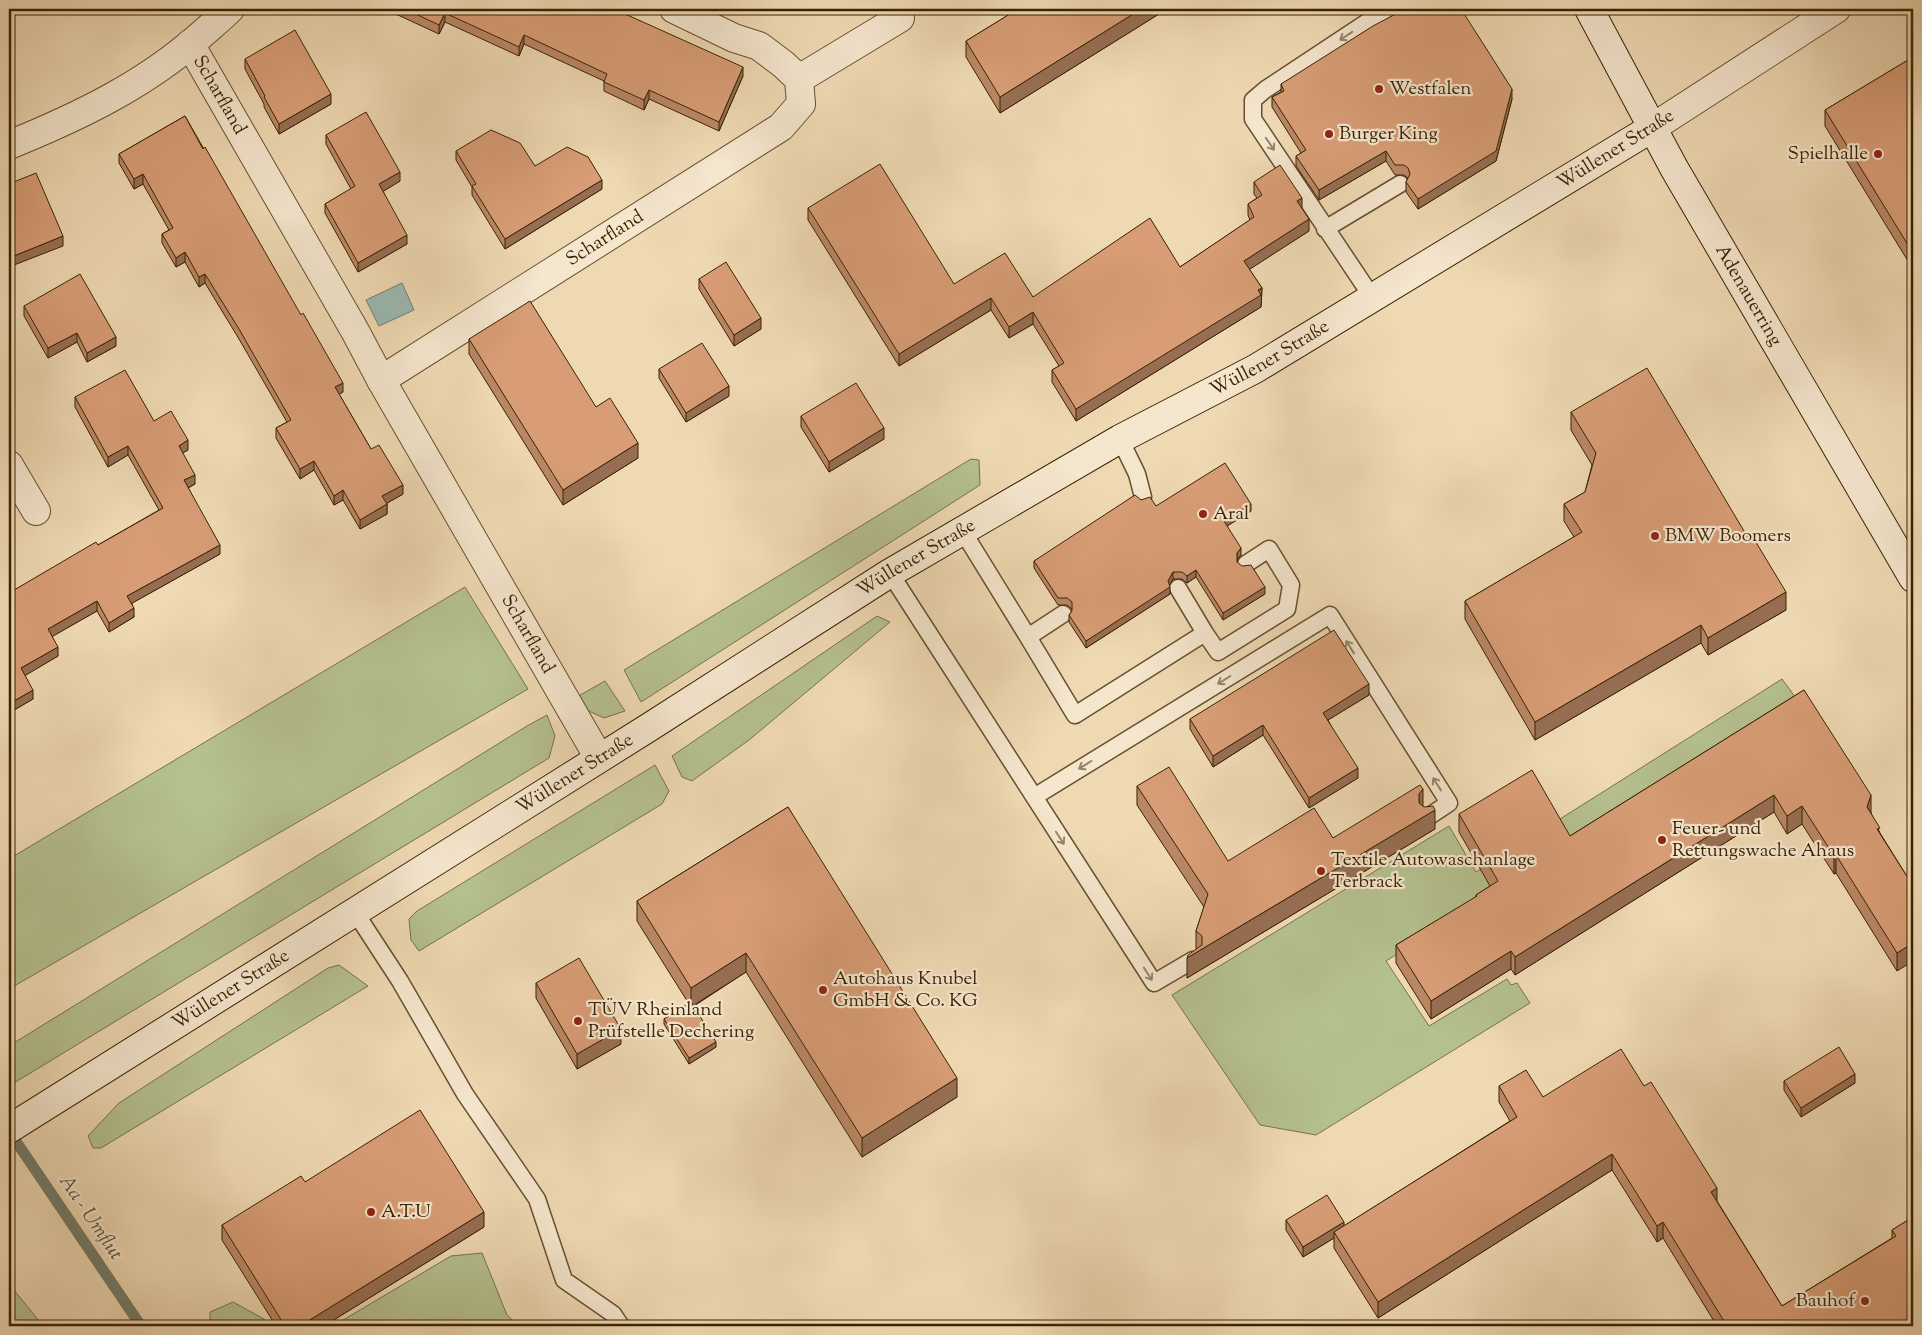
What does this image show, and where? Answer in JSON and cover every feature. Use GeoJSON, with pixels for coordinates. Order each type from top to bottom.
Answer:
{"type":"FeatureCollection","features":[{"type":"Feature","properties":{"kind":"main road","name":"Scharfland"},"geometry":{"type":"LineString","coordinates":[[9,145],[108,100],[149,76],[230,9]]}},
{"type":"Feature","properties":{"kind":"main road"},"geometry":{"type":"LineString","coordinates":[[674,9],[734,38],[759,46],[799,79],[900,18]]}},
{"type":"Feature","properties":{"kind":"main road","name":"Adenauerring"},"geometry":{"type":"LineString","coordinates":[[1589,9],[1652,128],[1913,578]]}},
{"type":"Feature","properties":{"kind":"main road","name":"Wüllener Straße"},"geometry":{"type":"LineString","coordinates":[[15,1125],[890,573],[1120,439],[1255,369],[1652,128],[1836,9]]}},
{"type":"Feature","properties":{"kind":"main road","name":"Scharfland"},"geometry":{"type":"LineString","coordinates":[[190,44],[355,331],[380,380],[599,758]]}},
{"type":"Feature","properties":{"kind":"main road","name":"Scharfland"},"geometry":{"type":"LineString","coordinates":[[380,380],[780,127],[801,104],[799,79]]}},
{"type":"Feature","properties":{"kind":"main road"},"geometry":{"type":"LineString","coordinates":[[9,465],[36,511]]}},
{"type":"Feature","properties":{"kind":"lane"},"geometry":{"type":"LineString","coordinates":[[1372,297],[1253,119],[1253,100],[1266,89],[1387,9]]}},
{"type":"Feature","properties":{"kind":"lane"},"geometry":{"type":"LineString","coordinates":[[1325,229],[1400,184]]}},
{"type":"Feature","properties":{"kind":"lane"},"geometry":{"type":"LineString","coordinates":[[1120,439],[1137,474],[1143,497]]}},
{"type":"Feature","properties":{"kind":"lane"},"geometry":{"type":"LineString","coordinates":[[962,530],[1075,715],[1205,633]]}},
{"type":"Feature","properties":{"kind":"lane"},"geometry":{"type":"LineString","coordinates":[[1178,588],[1218,652],[1287,609],[1291,585],[1269,549],[1246,564]]}},
{"type":"Feature","properties":{"kind":"lane"},"geometry":{"type":"LineString","coordinates":[[890,573],[1154,983],[1193,960]]}},
{"type":"Feature","properties":{"kind":"lane"},"geometry":{"type":"LineString","coordinates":[[1028,637],[1063,614]]}},
{"type":"Feature","properties":{"kind":"lane"},"geometry":{"type":"LineString","coordinates":[[1034,797],[1330,615],[1450,803],[1428,817]]}},
{"type":"Feature","properties":{"kind":"lane"},"geometry":{"type":"LineString","coordinates":[[354,912],[400,981],[465,1094],[537,1200],[564,1280],[613,1314],[621,1326]]}},
{"type":"Feature","properties":{"kind":"green space"},"geometry":{"type":"Polygon","coordinates":[[[971,459],[979,460],[980,485],[641,702],[624,670],[971,459]]]}},
{"type":"Feature","properties":{"kind":"green space"},"geometry":{"type":"Polygon","coordinates":[[[465,587],[528,689],[9,989],[9,859],[465,587]]]}},
{"type":"Feature","properties":{"kind":"green space"},"geometry":{"type":"Polygon","coordinates":[[[877,616],[890,622],[749,740],[692,781],[682,777],[672,756],[877,616]]]}},
{"type":"Feature","properties":{"kind":"green space"},"geometry":{"type":"Polygon","coordinates":[[[1782,679],[1801,705],[1386,961],[1429,1026],[1507,979],[1511,985],[1517,983],[1530,1003],[1316,1135],[1260,1125],[1172,995],[1449,826],[1476,872],[1782,679]]]}},
{"type":"Feature","properties":{"kind":"green space"},"geometry":{"type":"Polygon","coordinates":[[[605,681],[625,711],[604,718],[580,707],[575,698],[605,681]]]}},
{"type":"Feature","properties":{"kind":"green space"},"geometry":{"type":"Polygon","coordinates":[[[547,715],[555,736],[549,758],[9,1086],[9,1046],[547,715]]]}},
{"type":"Feature","properties":{"kind":"green space"},"geometry":{"type":"Polygon","coordinates":[[[655,765],[669,791],[662,804],[419,951],[411,940],[409,919],[417,911],[655,765]]]}},
{"type":"Feature","properties":{"kind":"green space"},"geometry":{"type":"Polygon","coordinates":[[[339,965],[368,986],[101,1148],[93,1148],[88,1136],[119,1103],[328,968],[339,965]]]}},
{"type":"Feature","properties":{"kind":"green space"},"geometry":{"type":"Polygon","coordinates":[[[482,1253],[507,1315],[519,1326],[333,1326],[451,1256],[482,1253]]]}},
{"type":"Feature","properties":{"kind":"green space"},"geometry":{"type":"Polygon","coordinates":[[[9,1284],[43,1326],[9,1326],[9,1284]]]}},
{"type":"Feature","properties":{"kind":"green space"},"geometry":{"type":"Polygon","coordinates":[[[233,1302],[264,1319],[268,1326],[210,1326],[210,1312],[233,1302]]]}},
{"type":"Feature","properties":{"kind":"water"},"geometry":{"type":"Polygon","coordinates":[[[402,283],[414,310],[379,326],[366,300],[402,283]]]}},
{"type":"Feature","properties":{"kind":"building"},"geometry":{"type":"Polygon","coordinates":[[[405,9],[614,9],[743,67],[719,122],[649,90],[644,100],[604,82],[607,74],[524,35],[519,47],[445,13],[439,25],[405,9]]]}},
{"type":"Feature","properties":{"kind":"building"},"geometry":{"type":"Polygon","coordinates":[[[1018,9],[1141,9],[1000,97],[966,41],[1018,9]]]}},
{"type":"Feature","properties":{"kind":"building"},"geometry":{"type":"Polygon","coordinates":[[[1419,9],[1461,9],[1512,89],[1496,151],[1418,199],[1406,182],[1410,174],[1408,168],[1404,165],[1395,165],[1386,151],[1319,190],[1296,156],[1306,150],[1272,97],[1284,91],[1281,84],[1373,26],[1403,10],[1408,13],[1417,12],[1419,9]]]}},
{"type":"Feature","properties":{"kind":"building"},"geometry":{"type":"Polygon","coordinates":[[[295,30],[331,94],[279,124],[245,59],[295,30]]]}},
{"type":"Feature","properties":{"kind":"building","name":"Spielhalle"},"geometry":{"type":"Polygon","coordinates":[[[1913,57],[1913,242],[1908,245],[1825,110],[1913,57]]]}},
{"type":"Feature","properties":{"kind":"building"},"geometry":{"type":"Polygon","coordinates":[[[366,112],[400,172],[379,184],[407,235],[358,263],[325,204],[355,186],[326,135],[366,112]]]}},
{"type":"Feature","properties":{"kind":"building"},"geometry":{"type":"Polygon","coordinates":[[[185,116],[203,149],[205,147],[301,315],[303,313],[343,383],[335,387],[371,449],[379,445],[403,485],[382,496],[387,504],[360,520],[343,490],[334,496],[314,461],[300,469],[276,428],[291,420],[239,329],[205,274],[199,277],[185,252],[176,258],[162,234],[173,228],[143,174],[134,179],[119,154],[185,116]]]}},
{"type":"Feature","properties":{"kind":"building"},"geometry":{"type":"Polygon","coordinates":[[[491,130],[520,143],[535,166],[567,147],[588,157],[602,180],[505,239],[472,186],[476,184],[456,151],[491,130]]]}},
{"type":"Feature","properties":{"kind":"building"},"geometry":{"type":"Polygon","coordinates":[[[880,164],[954,284],[1005,253],[1033,297],[1150,218],[1180,267],[1254,217],[1248,204],[1262,195],[1254,182],[1280,165],[1302,198],[1297,201],[1309,219],[1244,261],[1262,288],[1258,290],[1261,295],[1076,409],[1052,370],[1064,363],[1033,312],[1009,327],[991,298],[899,354],[808,208],[880,164]]]}},
{"type":"Feature","properties":{"kind":"building"},"geometry":{"type":"Polygon","coordinates":[[[36,173],[63,236],[9,258],[9,184],[36,173]]]}},
{"type":"Feature","properties":{"kind":"building"},"geometry":{"type":"Polygon","coordinates":[[[726,262],[761,318],[734,335],[699,279],[726,262]]]}},
{"type":"Feature","properties":{"kind":"building"},"geometry":{"type":"Polygon","coordinates":[[[80,274],[116,337],[87,353],[77,333],[48,348],[24,306],[80,274]]]}},
{"type":"Feature","properties":{"kind":"building"},"geometry":{"type":"Polygon","coordinates":[[[530,301],[596,407],[610,398],[638,443],[563,490],[469,339],[530,301]]]}},
{"type":"Feature","properties":{"kind":"building"},"geometry":{"type":"Polygon","coordinates":[[[702,343],[729,386],[686,413],[659,369],[702,343]]]}},
{"type":"Feature","properties":{"kind":"building","name":"BMW Boomers"},"geometry":{"type":"Polygon","coordinates":[[[1647,368],[1747,536],[1751,534],[1786,592],[1708,638],[1701,625],[1535,722],[1465,601],[1582,532],[1564,504],[1585,492],[1596,453],[1571,412],[1647,368]]]}},
{"type":"Feature","properties":{"kind":"building"},"geometry":{"type":"Polygon","coordinates":[[[125,370],[154,421],[171,411],[188,440],[179,446],[195,475],[184,480],[220,545],[127,596],[134,608],[109,623],[97,601],[48,629],[58,647],[21,668],[33,690],[9,704],[9,593],[96,542],[98,545],[163,508],[128,446],[108,457],[75,397],[125,370]]]}},
{"type":"Feature","properties":{"kind":"building"},"geometry":{"type":"Polygon","coordinates":[[[856,383],[884,428],[829,462],[801,416],[856,383]]]}},
{"type":"Feature","properties":{"kind":"building"},"geometry":{"type":"Polygon","coordinates":[[[1225,463],[1251,504],[1224,521],[1241,548],[1237,553],[1237,562],[1242,566],[1251,565],[1265,587],[1223,613],[1196,570],[1187,576],[1182,572],[1173,572],[1168,581],[1170,587],[1086,641],[1069,615],[1072,611],[1072,602],[1067,598],[1058,598],[1034,561],[1135,495],[1141,500],[1150,497],[1156,506],[1225,463]]]}},
{"type":"Feature","properties":{"kind":"building"},"geometry":{"type":"Polygon","coordinates":[[[1334,630],[1369,684],[1323,713],[1358,768],[1309,798],[1263,725],[1213,756],[1190,719],[1334,630]]]}},
{"type":"Feature","properties":{"kind":"building","name":"Feuer- und Rettungswache Ahaus"},"geometry":{"type":"Polygon","coordinates":[[[1804,690],[1871,795],[1867,807],[1880,828],[1877,829],[1913,886],[1913,943],[1897,953],[1836,855],[1834,856],[1802,806],[1787,816],[1774,795],[1515,957],[1511,951],[1431,1001],[1396,945],[1477,896],[1498,881],[1459,814],[1532,770],[1570,836],[1804,690]]]}},
{"type":"Feature","properties":{"kind":"building"},"geometry":{"type":"Polygon","coordinates":[[[1169,767],[1228,861],[1314,808],[1333,838],[1420,785],[1423,789],[1419,794],[1419,803],[1424,807],[1433,806],[1435,810],[1187,958],[1188,955],[1202,945],[1202,936],[1196,931],[1208,894],[1137,786],[1169,767]]]}},
{"type":"Feature","properties":{"kind":"building","name":"Autohaus Knubel GmbH & Co. KG"},"geometry":{"type":"Polygon","coordinates":[[[788,807],[957,1078],[862,1138],[746,953],[691,988],[637,901],[788,807]]]}},
{"type":"Feature","properties":{"kind":"building","name":"TÜV Rheinland Prüfstelle Dechering"},"geometry":{"type":"Polygon","coordinates":[[[579,958],[621,1029],[577,1054],[536,983],[579,958]]]}},
{"type":"Feature","properties":{"kind":"building"},"geometry":{"type":"Polygon","coordinates":[[[691,1002],[716,1042],[689,1058],[664,1019],[691,1002]]]}},
{"type":"Feature","properties":{"kind":"building"},"geometry":{"type":"Polygon","coordinates":[[[1839,1047],[1855,1074],[1801,1108],[1784,1081],[1839,1047]]]}},
{"type":"Feature","properties":{"kind":"building"},"geometry":{"type":"Polygon","coordinates":[[[1621,1049],[1644,1086],[1651,1082],[1717,1188],[1711,1192],[1782,1306],[1896,1236],[1892,1230],[1913,1217],[1913,1326],[1727,1326],[1663,1222],[1657,1226],[1612,1154],[1378,1302],[1334,1232],[1517,1117],[1499,1086],[1526,1070],[1543,1097],[1621,1049]]]}},
{"type":"Feature","properties":{"kind":"building","name":"A.T.U"},"geometry":{"type":"Polygon","coordinates":[[[420,1110],[484,1212],[300,1326],[285,1326],[222,1225],[301,1176],[305,1182],[420,1110]]]}},
{"type":"Feature","properties":{"kind":"building"},"geometry":{"type":"Polygon","coordinates":[[[1327,1195],[1344,1222],[1303,1247],[1286,1220],[1327,1195]]]}},
{"type":"Feature","properties":{"kind":"waterway","name":"Aa - Umflut"},"geometry":{"type":"LineString","coordinates":[[9,1131],[141,1326]]}},
{"type":"Feature","properties":{"kind":"place","name":"Westfalen"},"geometry":{"type":"Point","coordinates":[1379,89]}},
{"type":"Feature","properties":{"kind":"place","name":"Burger King"},"geometry":{"type":"Point","coordinates":[1329,134]}},
{"type":"Feature","properties":{"kind":"place","name":"Spielhalle"},"geometry":{"type":"Point","coordinates":[1878,154]}},
{"type":"Feature","properties":{"kind":"place","name":"Aral"},"geometry":{"type":"Point","coordinates":[1203,514]}},
{"type":"Feature","properties":{"kind":"place","name":"BMW Boomers"},"geometry":{"type":"Point","coordinates":[1655,536]}},
{"type":"Feature","properties":{"kind":"place","name":"Feuer- und Rettungswache Ahaus"},"geometry":{"type":"Point","coordinates":[1662,840]}},
{"type":"Feature","properties":{"kind":"place","name":"Textile Autowaschanlage Terbrack"},"geometry":{"type":"Point","coordinates":[1321,871]}},
{"type":"Feature","properties":{"kind":"place","name":"Autohaus Knubel GmbH & Co. KG"},"geometry":{"type":"Point","coordinates":[823,990]}},
{"type":"Feature","properties":{"kind":"place","name":"TÜV Rheinland Prüfstelle Dechering"},"geometry":{"type":"Point","coordinates":[578,1021]}},
{"type":"Feature","properties":{"kind":"place","name":"A.T.U"},"geometry":{"type":"Point","coordinates":[371,1212]}},
{"type":"Feature","properties":{"kind":"place","name":"Bauhof"},"geometry":{"type":"Point","coordinates":[1865,1301]}}]}
